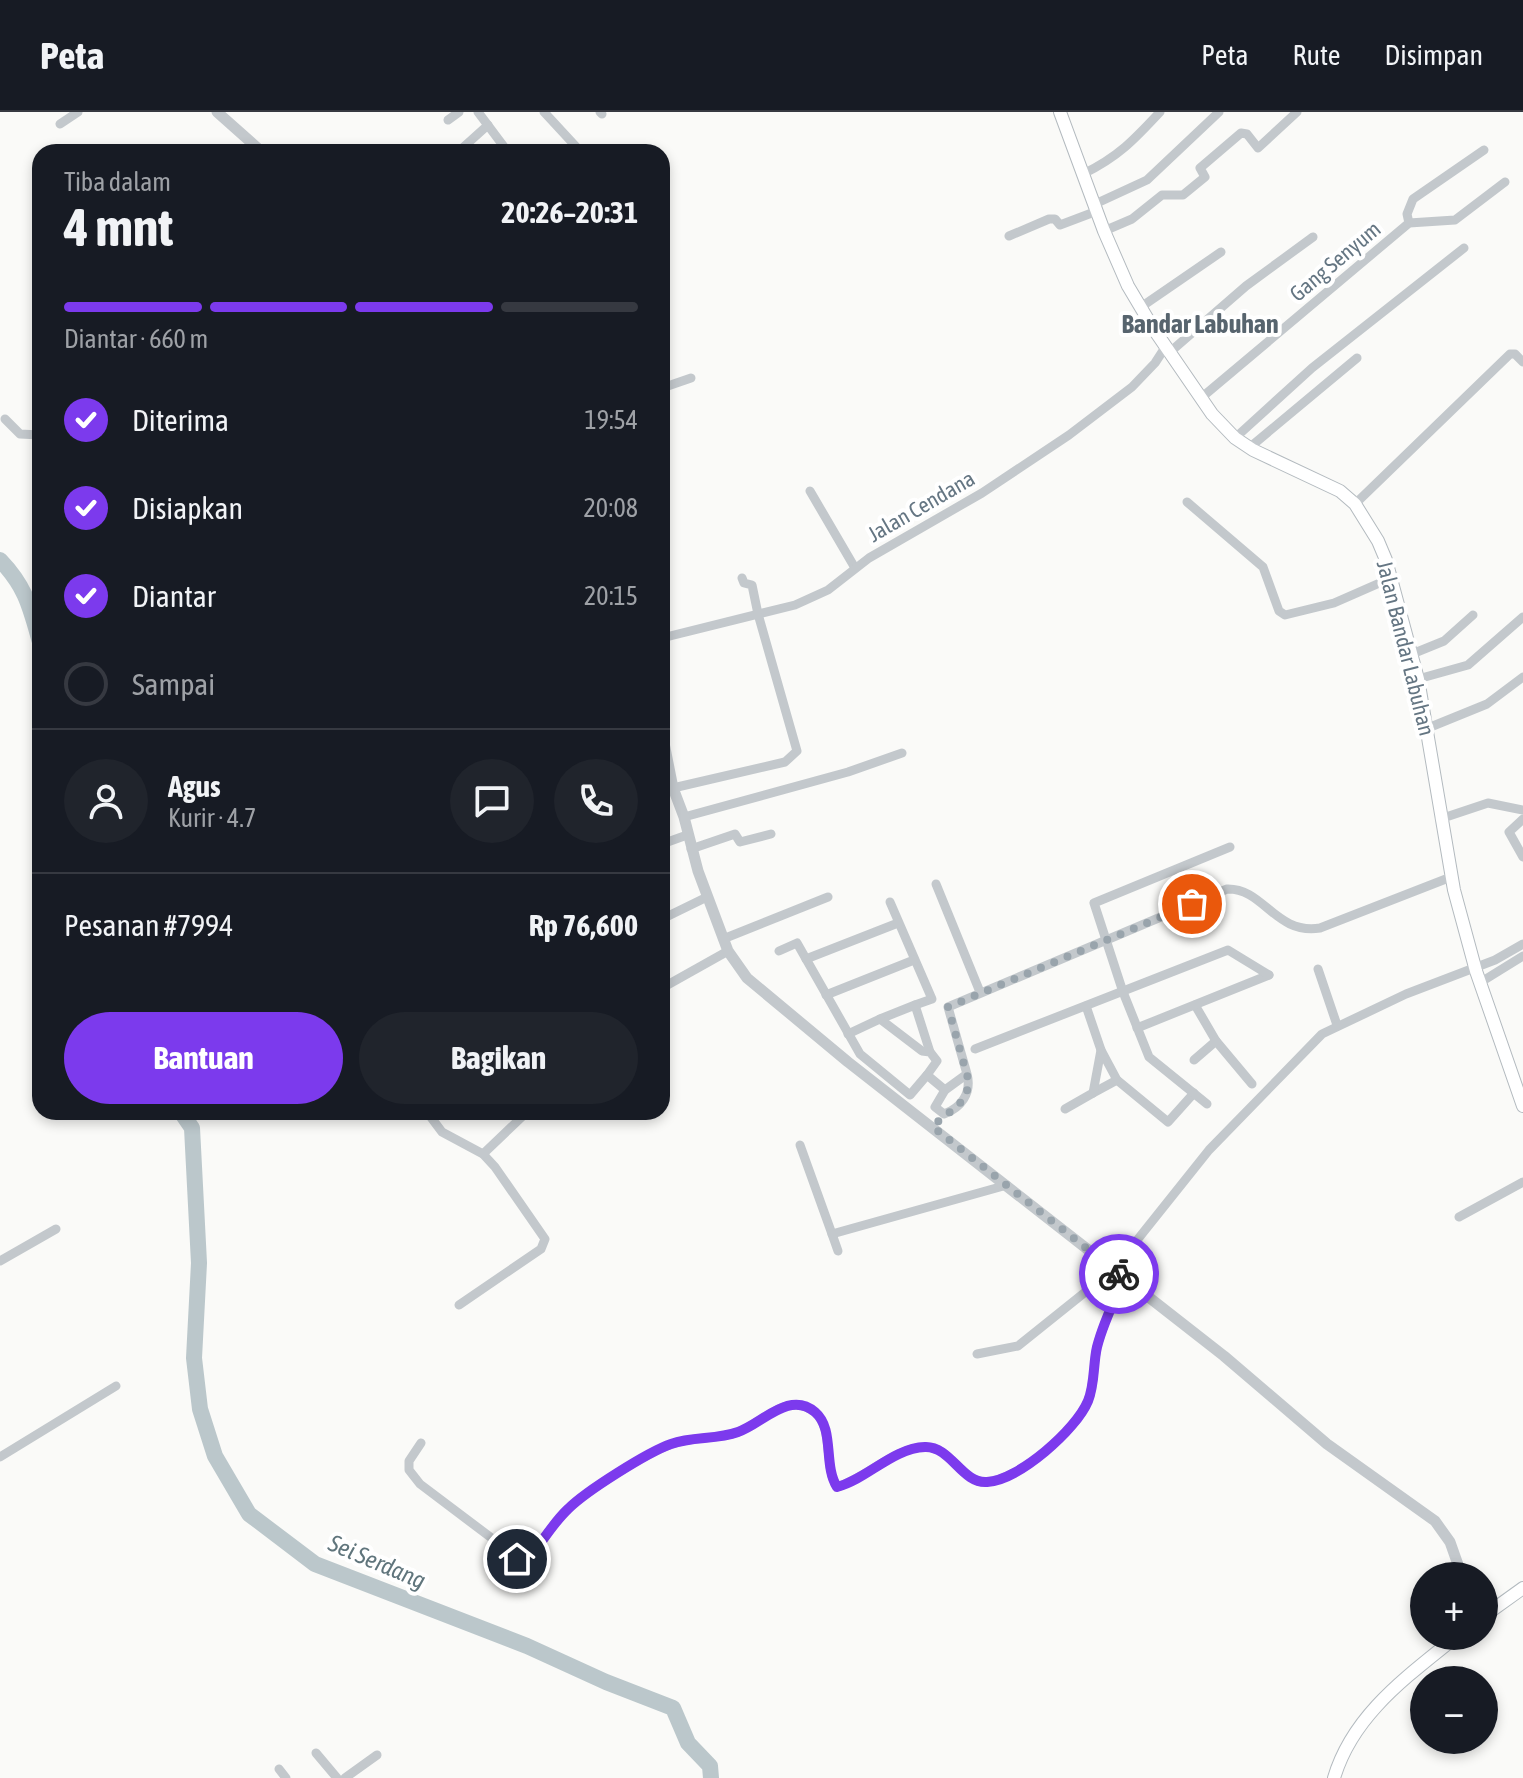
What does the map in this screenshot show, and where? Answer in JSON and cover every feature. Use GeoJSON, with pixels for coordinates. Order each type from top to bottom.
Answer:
{"type":"FeatureCollection","features":[{"type":"Feature","properties":{"kind":"main road","name":"Jalan Bandar Labuhan"},"geometry":{"type":"LineString","coordinates":[[1060,112],[1128,286],[1212,414],[1249,448],[1327,484],[1355,504],[1378,541],[1418,679],[1451,877],[1476,967],[1523,1106]]}},
{"type":"Feature","properties":{"kind":"main road"},"geometry":{"type":"LineString","coordinates":[[1498,1606],[1523,1588]]}},
{"type":"Feature","properties":{"kind":"main road"},"geometry":{"type":"LineString","coordinates":[[1334,1778],[1347,1746],[1364,1719],[1440,1650]]}},
{"type":"Feature","properties":{"kind":"street"},"geometry":{"type":"LineString","coordinates":[[60,124],[78,112]]}},
{"type":"Feature","properties":{"kind":"street"},"geometry":{"type":"LineString","coordinates":[[217,112],[253,144]]}},
{"type":"Feature","properties":{"kind":"street"},"geometry":{"type":"LineString","coordinates":[[448,120],[459,112]]}},
{"type":"Feature","properties":{"kind":"street"},"geometry":{"type":"LineString","coordinates":[[478,112],[502,144]]}},
{"type":"Feature","properties":{"kind":"street"},"geometry":{"type":"LineString","coordinates":[[544,112],[574,144]]}},
{"type":"Feature","properties":{"kind":"street"},"geometry":{"type":"LineString","coordinates":[[1083,174],[1130,146],[1160,112]]}},
{"type":"Feature","properties":{"kind":"street"},"geometry":{"type":"LineString","coordinates":[[1009,236],[1049,219],[1055,219],[1060,225],[1147,180],[1219,112]]}},
{"type":"Feature","properties":{"kind":"street"},"geometry":{"type":"LineString","coordinates":[[1104,231],[1132,219],[1162,195],[1183,195],[1193,188],[1205,177],[1200,168],[1241,133],[1247,134],[1258,148],[1297,112]]}},
{"type":"Feature","properties":{"kind":"street"},"geometry":{"type":"LineString","coordinates":[[467,144],[488,125]]}},
{"type":"Feature","properties":{"kind":"street"},"geometry":{"type":"LineString","coordinates":[[1409,223],[1407,214],[1413,199],[1484,150]]}},
{"type":"Feature","properties":{"kind":"street","name":"Gang Senyum"},"geometry":{"type":"LineString","coordinates":[[1201,398],[1409,223],[1451,222],[1505,182]]}},
{"type":"Feature","properties":{"kind":"street","name":"Jalan Cendana"},"geometry":{"type":"LineString","coordinates":[[670,636],[795,605],[828,590],[869,558],[995,485],[1069,435],[1132,387],[1168,349],[1313,237]]}},
{"type":"Feature","properties":{"kind":"street"},"geometry":{"type":"LineString","coordinates":[[1235,438],[1312,368],[1464,248]]}},
{"type":"Feature","properties":{"kind":"street"},"geometry":{"type":"LineString","coordinates":[[1141,307],[1221,252]]}},
{"type":"Feature","properties":{"kind":"street"},"geometry":{"type":"LineString","coordinates":[[1355,504],[1510,354],[1515,354],[1523,362]]}},
{"type":"Feature","properties":{"kind":"street"},"geometry":{"type":"LineString","coordinates":[[1249,448],[1357,358]]}},
{"type":"Feature","properties":{"kind":"street"},"geometry":{"type":"LineString","coordinates":[[670,385],[691,378]]}},
{"type":"Feature","properties":{"kind":"street"},"geometry":{"type":"LineString","coordinates":[[5,419],[20,434],[32,435]]}},
{"type":"Feature","properties":{"kind":"street"},"geometry":{"type":"LineString","coordinates":[[810,491],[855,568]]}},
{"type":"Feature","properties":{"kind":"street"},"geometry":{"type":"LineString","coordinates":[[1187,502],[1263,567],[1279,611],[1285,615],[1334,603],[1391,578]]}},
{"type":"Feature","properties":{"kind":"street"},"geometry":{"type":"LineString","coordinates":[[673,788],[785,762],[797,751],[752,585],[744,583],[742,578]]}},
{"type":"Feature","properties":{"kind":"street"},"geometry":{"type":"LineString","coordinates":[[1412,654],[1444,641],[1473,615]]}},
{"type":"Feature","properties":{"kind":"street"},"geometry":{"type":"LineString","coordinates":[[1418,679],[1468,665],[1523,617]]}},
{"type":"Feature","properties":{"kind":"street"},"geometry":{"type":"LineString","coordinates":[[1428,728],[1487,704],[1523,677]]}},
{"type":"Feature","properties":{"kind":"street"},"geometry":{"type":"LineString","coordinates":[[684,817],[848,772],[902,753]]}},
{"type":"Feature","properties":{"kind":"street"},"geometry":{"type":"LineString","coordinates":[[670,773],[707,897],[726,945],[747,978],[1224,1356],[1327,1444],[1437,1523],[1450,1542],[1457,1562]]}},
{"type":"Feature","properties":{"kind":"street"},"geometry":{"type":"LineString","coordinates":[[1440,819],[1488,803],[1523,810]]}},
{"type":"Feature","properties":{"kind":"street"},"geometry":{"type":"LineString","coordinates":[[1523,819],[1509,832],[1523,857]]}},
{"type":"Feature","properties":{"kind":"street"},"geometry":{"type":"LineString","coordinates":[[691,849],[735,834],[740,842],[771,834]]}},
{"type":"Feature","properties":{"kind":"street"},"geometry":{"type":"LineString","coordinates":[[670,841],[687,835]]}},
{"type":"Feature","properties":{"kind":"street"},"geometry":{"type":"LineString","coordinates":[[1207,1104],[1149,1057],[1123,992],[1094,903],[1230,847]]}},
{"type":"Feature","properties":{"kind":"street"},"geometry":{"type":"LineString","coordinates":[[928,1124],[952,1111],[967,1094],[967,1074],[948,1007],[1227,889],[1239,889],[1303,931],[1320,928],[1451,877]]}},
{"type":"Feature","properties":{"kind":"street"},"geometry":{"type":"LineString","coordinates":[[936,884],[980,992]]}},
{"type":"Feature","properties":{"kind":"street"},"geometry":{"type":"LineString","coordinates":[[670,915],[707,897]]}},
{"type":"Feature","properties":{"kind":"street"},"geometry":{"type":"LineString","coordinates":[[670,983],[726,945],[828,897]]}},
{"type":"Feature","properties":{"kind":"street"},"geometry":{"type":"LineString","coordinates":[[848,1034],[932,999],[890,902]]}},
{"type":"Feature","properties":{"kind":"street"},"geometry":{"type":"LineString","coordinates":[[806,959],[898,923]]}},
{"type":"Feature","properties":{"kind":"street"},"geometry":{"type":"LineString","coordinates":[[779,951],[797,943],[860,1054],[910,1095],[937,1061],[930,1052],[915,1005]]}},
{"type":"Feature","properties":{"kind":"street"},"geometry":{"type":"LineString","coordinates":[[975,1049],[1228,950],[1269,975],[1137,1028]]}},
{"type":"Feature","properties":{"kind":"street"},"geometry":{"type":"LineString","coordinates":[[977,1354],[1018,1346],[1114,1269],[1209,1150],[1322,1034],[1476,967],[1522,951]]}},
{"type":"Feature","properties":{"kind":"street"},"geometry":{"type":"LineString","coordinates":[[1481,982],[1522,951]]}},
{"type":"Feature","properties":{"kind":"street"},"geometry":{"type":"LineString","coordinates":[[826,995],[914,960]]}},
{"type":"Feature","properties":{"kind":"street"},"geometry":{"type":"LineString","coordinates":[[1318,969],[1337,1025]]}},
{"type":"Feature","properties":{"kind":"street"},"geometry":{"type":"LineString","coordinates":[[1195,1005],[1216,1041],[1252,1084]]}},
{"type":"Feature","properties":{"kind":"street"},"geometry":{"type":"LineString","coordinates":[[1086,1006],[1101,1050],[1117,1080],[1168,1122],[1194,1093]]}},
{"type":"Feature","properties":{"kind":"street"},"geometry":{"type":"LineString","coordinates":[[880,1019],[922,1051],[930,1052]]}},
{"type":"Feature","properties":{"kind":"street"},"geometry":{"type":"LineString","coordinates":[[1194,1060],[1216,1041]]}},
{"type":"Feature","properties":{"kind":"street"},"geometry":{"type":"LineString","coordinates":[[1093,1093],[1101,1050]]}},
{"type":"Feature","properties":{"kind":"street"},"geometry":{"type":"LineString","coordinates":[[928,1124],[945,1090],[967,1074]]}},
{"type":"Feature","properties":{"kind":"street"},"geometry":{"type":"LineString","coordinates":[[927,1075],[945,1090]]}},
{"type":"Feature","properties":{"kind":"street"},"geometry":{"type":"LineString","coordinates":[[1065,1109],[1117,1080]]}},
{"type":"Feature","properties":{"kind":"street"},"geometry":{"type":"LineString","coordinates":[[935,1107],[944,1114]]}},
{"type":"Feature","properties":{"kind":"street"},"geometry":{"type":"LineString","coordinates":[[433,1120],[442,1132],[483,1154],[498,1170],[546,1242],[541,1249],[459,1305]]}},
{"type":"Feature","properties":{"kind":"street"},"geometry":{"type":"LineString","coordinates":[[483,1154],[519,1120]]}},
{"type":"Feature","properties":{"kind":"street"},"geometry":{"type":"LineString","coordinates":[[800,1145],[838,1251]]}},
{"type":"Feature","properties":{"kind":"street"},"geometry":{"type":"LineString","coordinates":[[1459,1217],[1523,1182]]}},
{"type":"Feature","properties":{"kind":"street"},"geometry":{"type":"LineString","coordinates":[[832,1234],[1007,1185]]}},
{"type":"Feature","properties":{"kind":"street"},"geometry":{"type":"LineString","coordinates":[[0,1261],[56,1229]]}},
{"type":"Feature","properties":{"kind":"street"},"geometry":{"type":"LineString","coordinates":[[421,1443],[409,1461],[411,1475],[522,1561],[530,1557],[568,1508],[653,1452],[688,1440],[740,1432],[779,1409],[794,1404],[813,1410],[822,1421],[830,1472],[837,1487],[899,1455],[923,1447],[938,1449],[975,1479],[990,1482],[1023,1469],[1070,1426],[1085,1407],[1092,1389],[1102,1330],[1124,1279]]}},
{"type":"Feature","properties":{"kind":"street"},"geometry":{"type":"LineString","coordinates":[[0,1457],[116,1386]]}},
{"type":"Feature","properties":{"kind":"street"},"geometry":{"type":"LineString","coordinates":[[316,1753],[337,1778]]}},
{"type":"Feature","properties":{"kind":"street"},"geometry":{"type":"LineString","coordinates":[[345,1778],[377,1755]]}},
{"type":"Feature","properties":{"kind":"street"},"geometry":{"type":"LineString","coordinates":[[279,1769],[286,1778]]}},
{"type":"Feature","properties":{"kind":"street"},"geometry":{"type":"LineString","coordinates":[[357,1769],[365,1778]]}},
{"type":"Feature","properties":{"kind":"waterway","name":"Sei Serdang"},"geometry":{"type":"LineString","coordinates":[[0,560],[21,589],[32,615]]}},
{"type":"Feature","properties":{"kind":"waterway","name":"Sei Serdang"},"geometry":{"type":"LineString","coordinates":[[186,1120],[192,1128],[199,1263],[194,1358],[200,1409],[215,1456],[249,1514],[315,1564],[527,1646],[673,1708],[688,1743],[710,1766],[711,1778]]}},
{"type":"Feature","properties":{"kind":"way so far"},"geometry":{"type":"LineString","coordinates":[[1119,1274],[933,1127],[944,1114],[961,1104],[969,1082],[948,1007],[1192,904]]}},
{"type":"Feature","properties":{"kind":"district","name":"Bandar Labuhan"},"geometry":{"type":"Point","coordinates":[1200,324]}},
{"type":"Feature","properties":{"kind":"route"},"geometry":{"type":"LineString","coordinates":[[517,1559],[522,1561],[530,1557],[568,1508],[653,1452],[672,1443],[740,1432],[779,1409],[794,1404],[813,1410],[822,1421],[830,1472],[837,1487],[899,1455],[923,1447],[938,1449],[983,1483],[1011,1476],[1050,1446],[1085,1407],[1092,1389],[1102,1330],[1124,1279],[1119,1274]]}}]}
